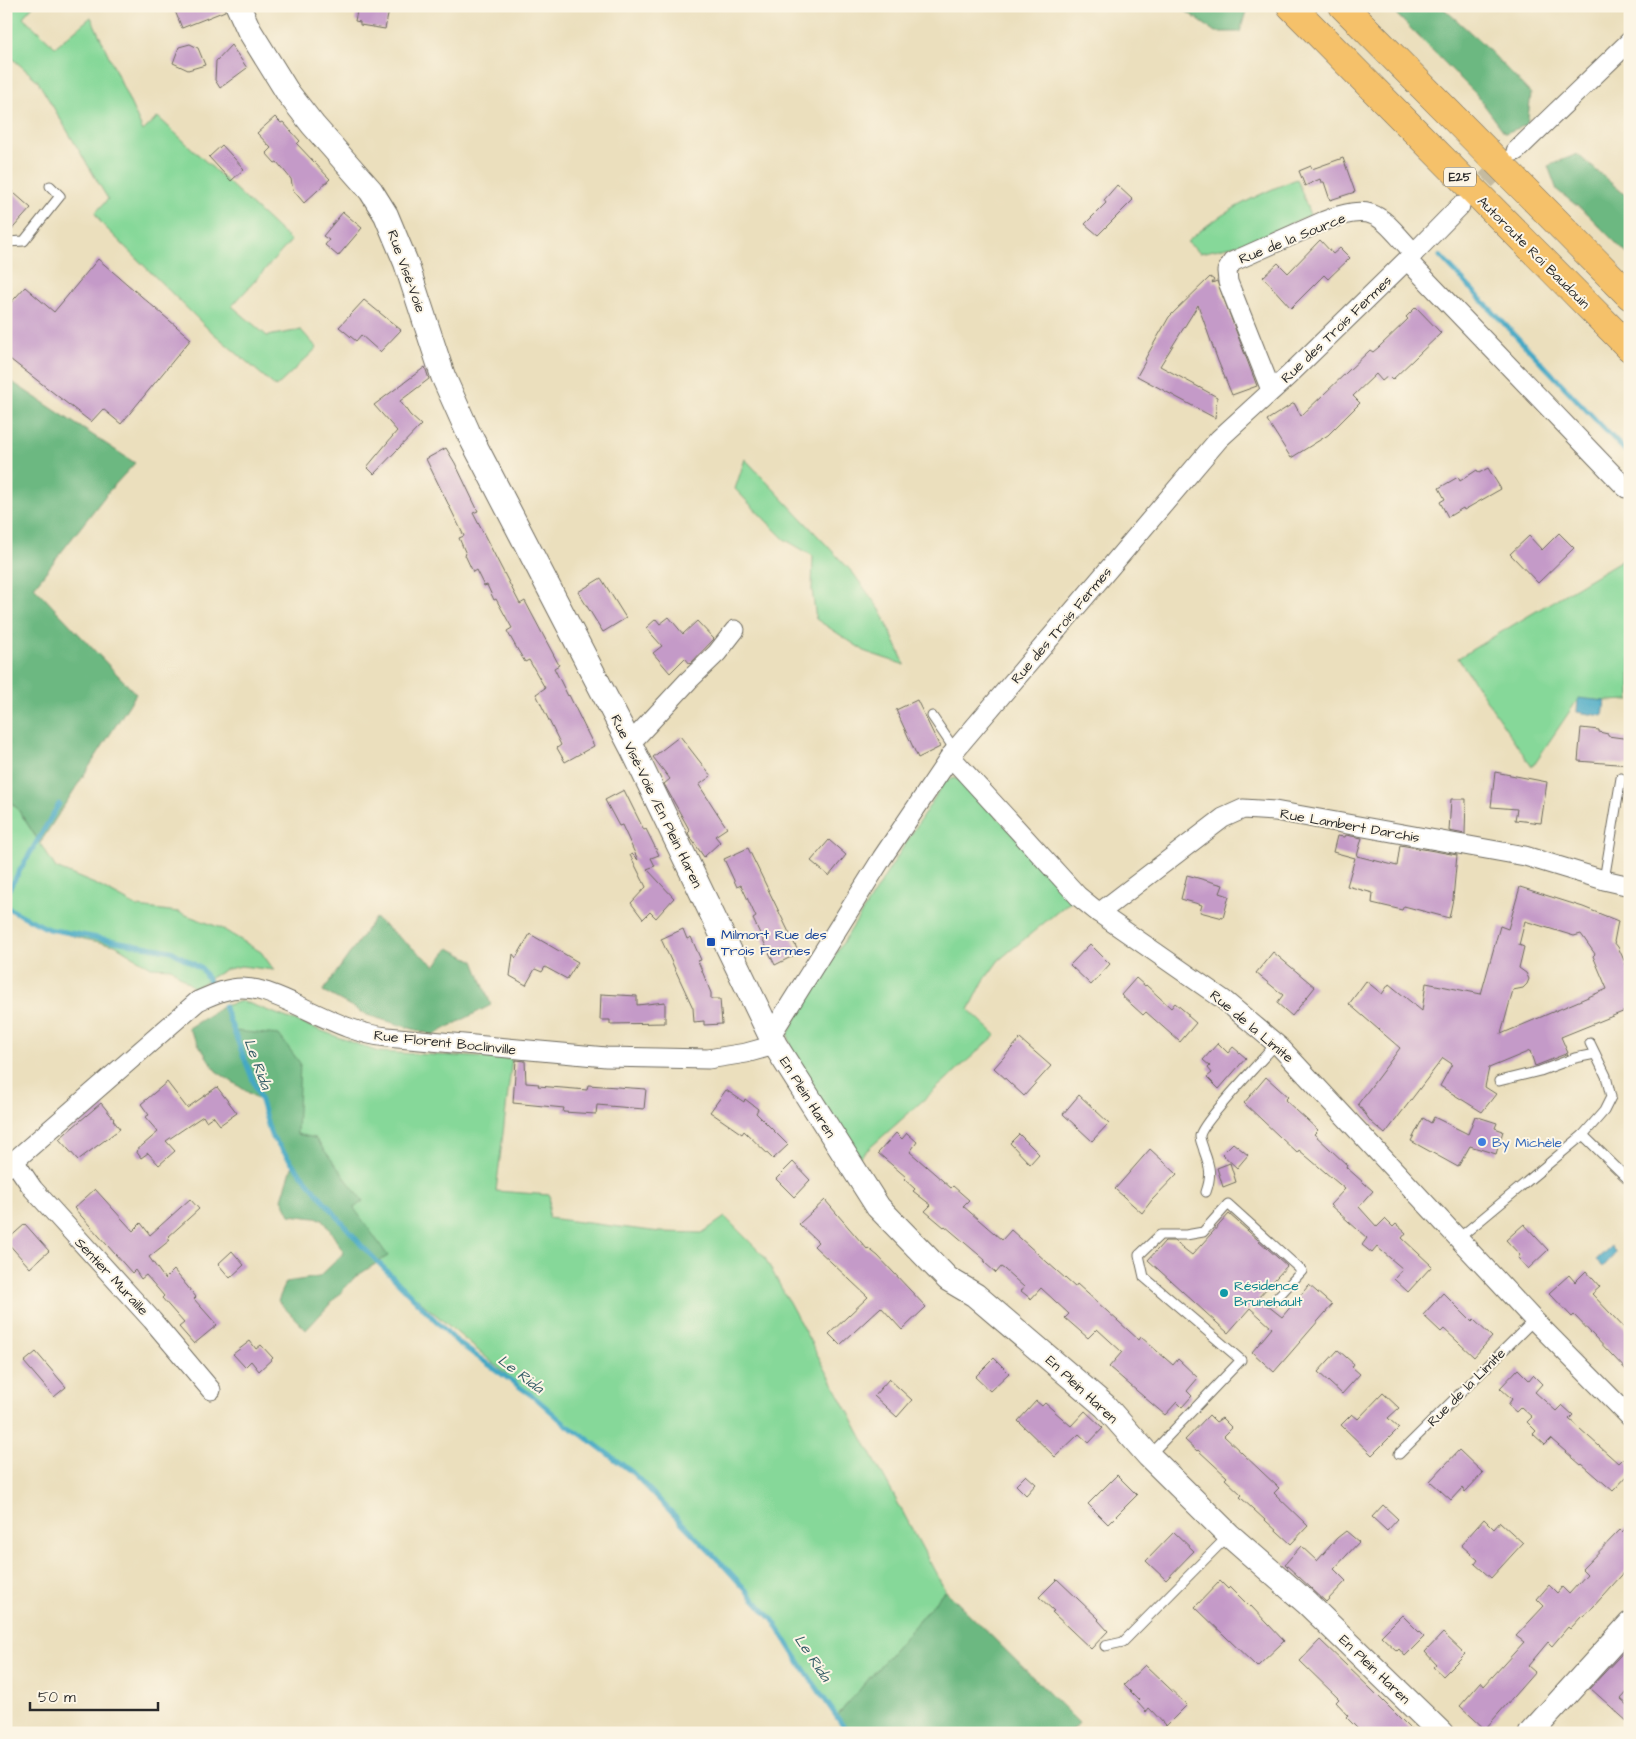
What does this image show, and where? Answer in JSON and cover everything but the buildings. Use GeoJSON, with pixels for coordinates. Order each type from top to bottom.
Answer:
{"type":"FeatureCollection","features":[{"type":"Feature","properties":{"kind":"highway","name":"Autoroute Roi Baudouin"},"geometry":{"type":"LineString","coordinates":[[1290,6],[1630,348]]}},
{"type":"Feature","properties":{"kind":"highway","name":"E25"},"geometry":{"type":"LineString","coordinates":[[1343,6],[1630,296]]}},
{"type":"Feature","properties":{"kind":"street","name":"Rue Visé-Voie"},"geometry":{"type":"LineString","coordinates":[[238,6],[249,30],[280,82],[313,125],[371,190],[386,215],[406,262],[443,376],[468,432],[534,560]]}},
{"type":"Feature","properties":{"kind":"street"},"geometry":{"type":"LineString","coordinates":[[1516,151],[1630,40]]}},
{"type":"Feature","properties":{"kind":"street","name":"Rue des Trois Fermes"},"geometry":{"type":"LineString","coordinates":[[773,1040],[882,858],[953,753],[1219,439],[1288,376],[1460,206]]}},
{"type":"Feature","properties":{"kind":"street","name":"Rue de la Source"},"geometry":{"type":"LineString","coordinates":[[1271,390],[1228,282],[1227,271],[1232,262],[1324,221],[1362,211],[1380,217],[1410,257]]}},
{"type":"Feature","properties":{"kind":"street"},"geometry":{"type":"LineString","coordinates":[[1410,257],[1626,488]]}},
{"type":"Feature","properties":{"kind":"street","name":"Rue Visé-Voie /En Plein Haren"},"geometry":{"type":"LineString","coordinates":[[534,560],[629,741],[773,1040]]}},
{"type":"Feature","properties":{"kind":"street"},"geometry":{"type":"LineString","coordinates":[[629,741],[637,736],[717,653],[735,630]]}},
{"type":"Feature","properties":{"kind":"street","name":"Rue de la Limite"},"geometry":{"type":"LineString","coordinates":[[953,753],[1078,896],[1099,913],[1224,1000],[1276,1044],[1534,1320],[1630,1417]]}},
{"type":"Feature","properties":{"kind":"street","name":"Rue Lambert Darchis"},"geometry":{"type":"LineString","coordinates":[[1099,913],[1223,818],[1243,809],[1275,811],[1525,856],[1630,886]]}},
{"type":"Feature","properties":{"kind":"street","name":"Rue Florent Boclinville"},"geometry":{"type":"LineString","coordinates":[[10,1165],[198,1002],[219,992],[234,989],[242,988],[262,991],[281,997],[338,1023],[370,1035],[378,1036],[606,1057],[708,1059],[746,1053],[773,1040]]}},
{"type":"Feature","properties":{"kind":"street","name":"En Plein Haren"},"geometry":{"type":"LineString","coordinates":[[773,1040],[878,1207],[948,1279],[975,1295],[1106,1406],[1149,1456],[1229,1535],[1307,1604],[1440,1733]]}},
{"type":"Feature","properties":{"kind":"street","name":"Sentier Muraille"},"geometry":{"type":"LineString","coordinates":[[10,1165],[152,1320],[211,1390]]}},
{"type":"Feature","properties":{"kind":"street"},"geometry":{"type":"LineString","coordinates":[[1531,1733],[1630,1624]]}},
{"type":"Feature","properties":{"kind":"lane"},"geometry":{"type":"LineString","coordinates":[[6,242],[24,242],[60,196],[50,186]]}},
{"type":"Feature","properties":{"kind":"lane"},"geometry":{"type":"LineString","coordinates":[[932,716],[953,753]]}},
{"type":"Feature","properties":{"kind":"lane"},"geometry":{"type":"LineString","coordinates":[[1604,880],[1621,778]]}},
{"type":"Feature","properties":{"kind":"lane"},"geometry":{"type":"LineString","coordinates":[[1459,1238],[1583,1136],[1604,1111],[1611,1097],[1606,1076],[1590,1043]]}},
{"type":"Feature","properties":{"kind":"lane"},"geometry":{"type":"LineString","coordinates":[[1206,1192],[1211,1179],[1209,1164],[1200,1138],[1202,1130],[1218,1109],[1276,1044]]}},
{"type":"Feature","properties":{"kind":"lane"},"geometry":{"type":"LineString","coordinates":[[1499,1081],[1540,1071],[1575,1058],[1595,1054]]}},
{"type":"Feature","properties":{"kind":"lane"},"geometry":{"type":"LineString","coordinates":[[1583,1136],[1630,1181]]}},
{"type":"Feature","properties":{"kind":"lane"},"geometry":{"type":"LineString","coordinates":[[1149,1456],[1241,1360],[1144,1277],[1139,1255],[1160,1236],[1203,1232],[1228,1204],[1302,1271],[1274,1301]]}},
{"type":"Feature","properties":{"kind":"lane","name":"Rue de la Limite"},"geometry":{"type":"LineString","coordinates":[[1399,1454],[1534,1320]]}},
{"type":"Feature","properties":{"kind":"lane"},"geometry":{"type":"LineString","coordinates":[[1105,1646],[1123,1642],[1229,1535]]}},
{"type":"Feature","properties":{"kind":"green space"},"geometry":{"type":"Polygon","coordinates":[[[6,6],[33,6],[23,17],[55,47],[91,17],[143,131],[158,117],[291,241],[232,306],[267,336],[301,330],[317,348],[276,387],[205,326],[102,224],[95,213],[108,199],[37,80],[13,59],[6,45],[6,6]]]}},
{"type":"Feature","properties":{"kind":"green space"},"geometry":{"type":"Polygon","coordinates":[[[1179,6],[1242,6],[1246,11],[1240,32],[1215,32],[1179,6]]]}},
{"type":"Feature","properties":{"kind":"green space"},"geometry":{"type":"Polygon","coordinates":[[[1388,6],[1441,6],[1482,43],[1531,94],[1527,125],[1505,133],[1476,94],[1388,6]]]}},
{"type":"Feature","properties":{"kind":"green space"},"geometry":{"type":"Polygon","coordinates":[[[1577,154],[1630,199],[1630,257],[1586,213],[1557,190],[1548,166],[1577,154]]]}},
{"type":"Feature","properties":{"kind":"green space"},"geometry":{"type":"Polygon","coordinates":[[[1297,179],[1310,215],[1246,243],[1200,253],[1187,242],[1211,222],[1268,191],[1297,179]]]}},
{"type":"Feature","properties":{"kind":"green space"},"geometry":{"type":"Polygon","coordinates":[[[6,378],[135,463],[109,491],[34,587],[136,694],[40,843],[17,808],[6,798],[6,378]]]}},
{"type":"Feature","properties":{"kind":"green space"},"geometry":{"type":"Polygon","coordinates":[[[745,459],[853,573],[881,611],[905,665],[866,652],[816,619],[812,590],[813,556],[784,539],[735,489],[745,459]]]}},
{"type":"Feature","properties":{"kind":"green space"},"geometry":{"type":"Polygon","coordinates":[[[1630,555],[1630,700],[1578,699],[1532,767],[1458,658],[1630,555]]]}},
{"type":"Feature","properties":{"kind":"green space"},"geometry":{"type":"Polygon","coordinates":[[[955,778],[968,785],[1073,899],[999,960],[983,982],[969,1010],[996,1035],[854,1162],[792,1051],[788,1034],[801,1009],[945,781],[955,778]]]}},
{"type":"Feature","properties":{"kind":"green space"},"geometry":{"type":"Polygon","coordinates":[[[6,798],[17,808],[56,868],[97,885],[138,907],[178,912],[221,928],[261,952],[274,970],[241,966],[224,970],[194,988],[171,968],[151,967],[115,945],[48,929],[6,907],[6,798]]]}},
{"type":"Feature","properties":{"kind":"green space"},"geometry":{"type":"Polygon","coordinates":[[[375,918],[435,966],[449,948],[474,961],[491,1005],[433,1035],[367,1015],[323,991],[375,918]]]}},
{"type":"Feature","properties":{"kind":"green space"},"geometry":{"type":"Polygon","coordinates":[[[242,1001],[378,1052],[512,1059],[496,1191],[550,1195],[548,1218],[660,1232],[702,1233],[725,1217],[764,1256],[945,1590],[837,1716],[801,1665],[773,1620],[726,1568],[632,1472],[565,1424],[396,1281],[362,1246],[271,1135],[261,1101],[224,1006],[242,1001]]]}},
{"type":"Feature","properties":{"kind":"green space"},"geometry":{"type":"Polygon","coordinates":[[[224,1006],[234,1031],[279,1035],[300,1063],[297,1134],[315,1138],[363,1201],[354,1208],[388,1256],[355,1277],[306,1330],[278,1301],[286,1282],[319,1277],[344,1253],[323,1219],[290,1215],[282,1199],[293,1164],[271,1135],[261,1101],[216,1071],[188,1028],[224,1006]]]}},
{"type":"Feature","properties":{"kind":"green space"},"geometry":{"type":"Polygon","coordinates":[[[945,1590],[1079,1723],[1070,1733],[848,1733],[837,1716],[945,1590]]]}},
{"type":"Feature","properties":{"kind":"water"},"geometry":{"type":"Polygon","coordinates":[[[1578,698],[1605,701],[1603,716],[1577,712],[1578,698]]]}},
{"type":"Feature","properties":{"kind":"water"},"geometry":{"type":"Polygon","coordinates":[[[1611,1246],[1616,1253],[1603,1267],[1596,1260],[1611,1246]]]}},
{"type":"Feature","properties":{"kind":"waterway"},"geometry":{"type":"LineString","coordinates":[[1440,256],[1630,456]]}},
{"type":"Feature","properties":{"kind":"waterway"},"geometry":{"type":"LineString","coordinates":[[6,894],[59,804]]}},
{"type":"Feature","properties":{"kind":"waterway","name":"Le Rida"},"geometry":{"type":"LineString","coordinates":[[6,907],[48,929],[171,951],[202,969],[209,981]]}},
{"type":"Feature","properties":{"kind":"waterway","name":"Le Rida"},"geometry":{"type":"LineString","coordinates":[[224,1006],[261,1101],[271,1135],[362,1246],[457,1342],[538,1400],[565,1424],[632,1472],[726,1568],[773,1620],[801,1665],[848,1733]]}},
{"type":"Feature","properties":{"kind":"tunnel"},"geometry":{"type":"LineString","coordinates":[[1466,200],[1509,158]]}},
{"type":"Feature","properties":{"kind":"place","name":"Milmort Rue des Trois Fermes"},"geometry":{"type":"Point","coordinates":[711,942]}},
{"type":"Feature","properties":{"kind":"place","name":"By Michèle"},"geometry":{"type":"Point","coordinates":[1482,1142]}},
{"type":"Feature","properties":{"kind":"place","name":"Résidence Brunehault"},"geometry":{"type":"Point","coordinates":[1224,1293]}}]}
